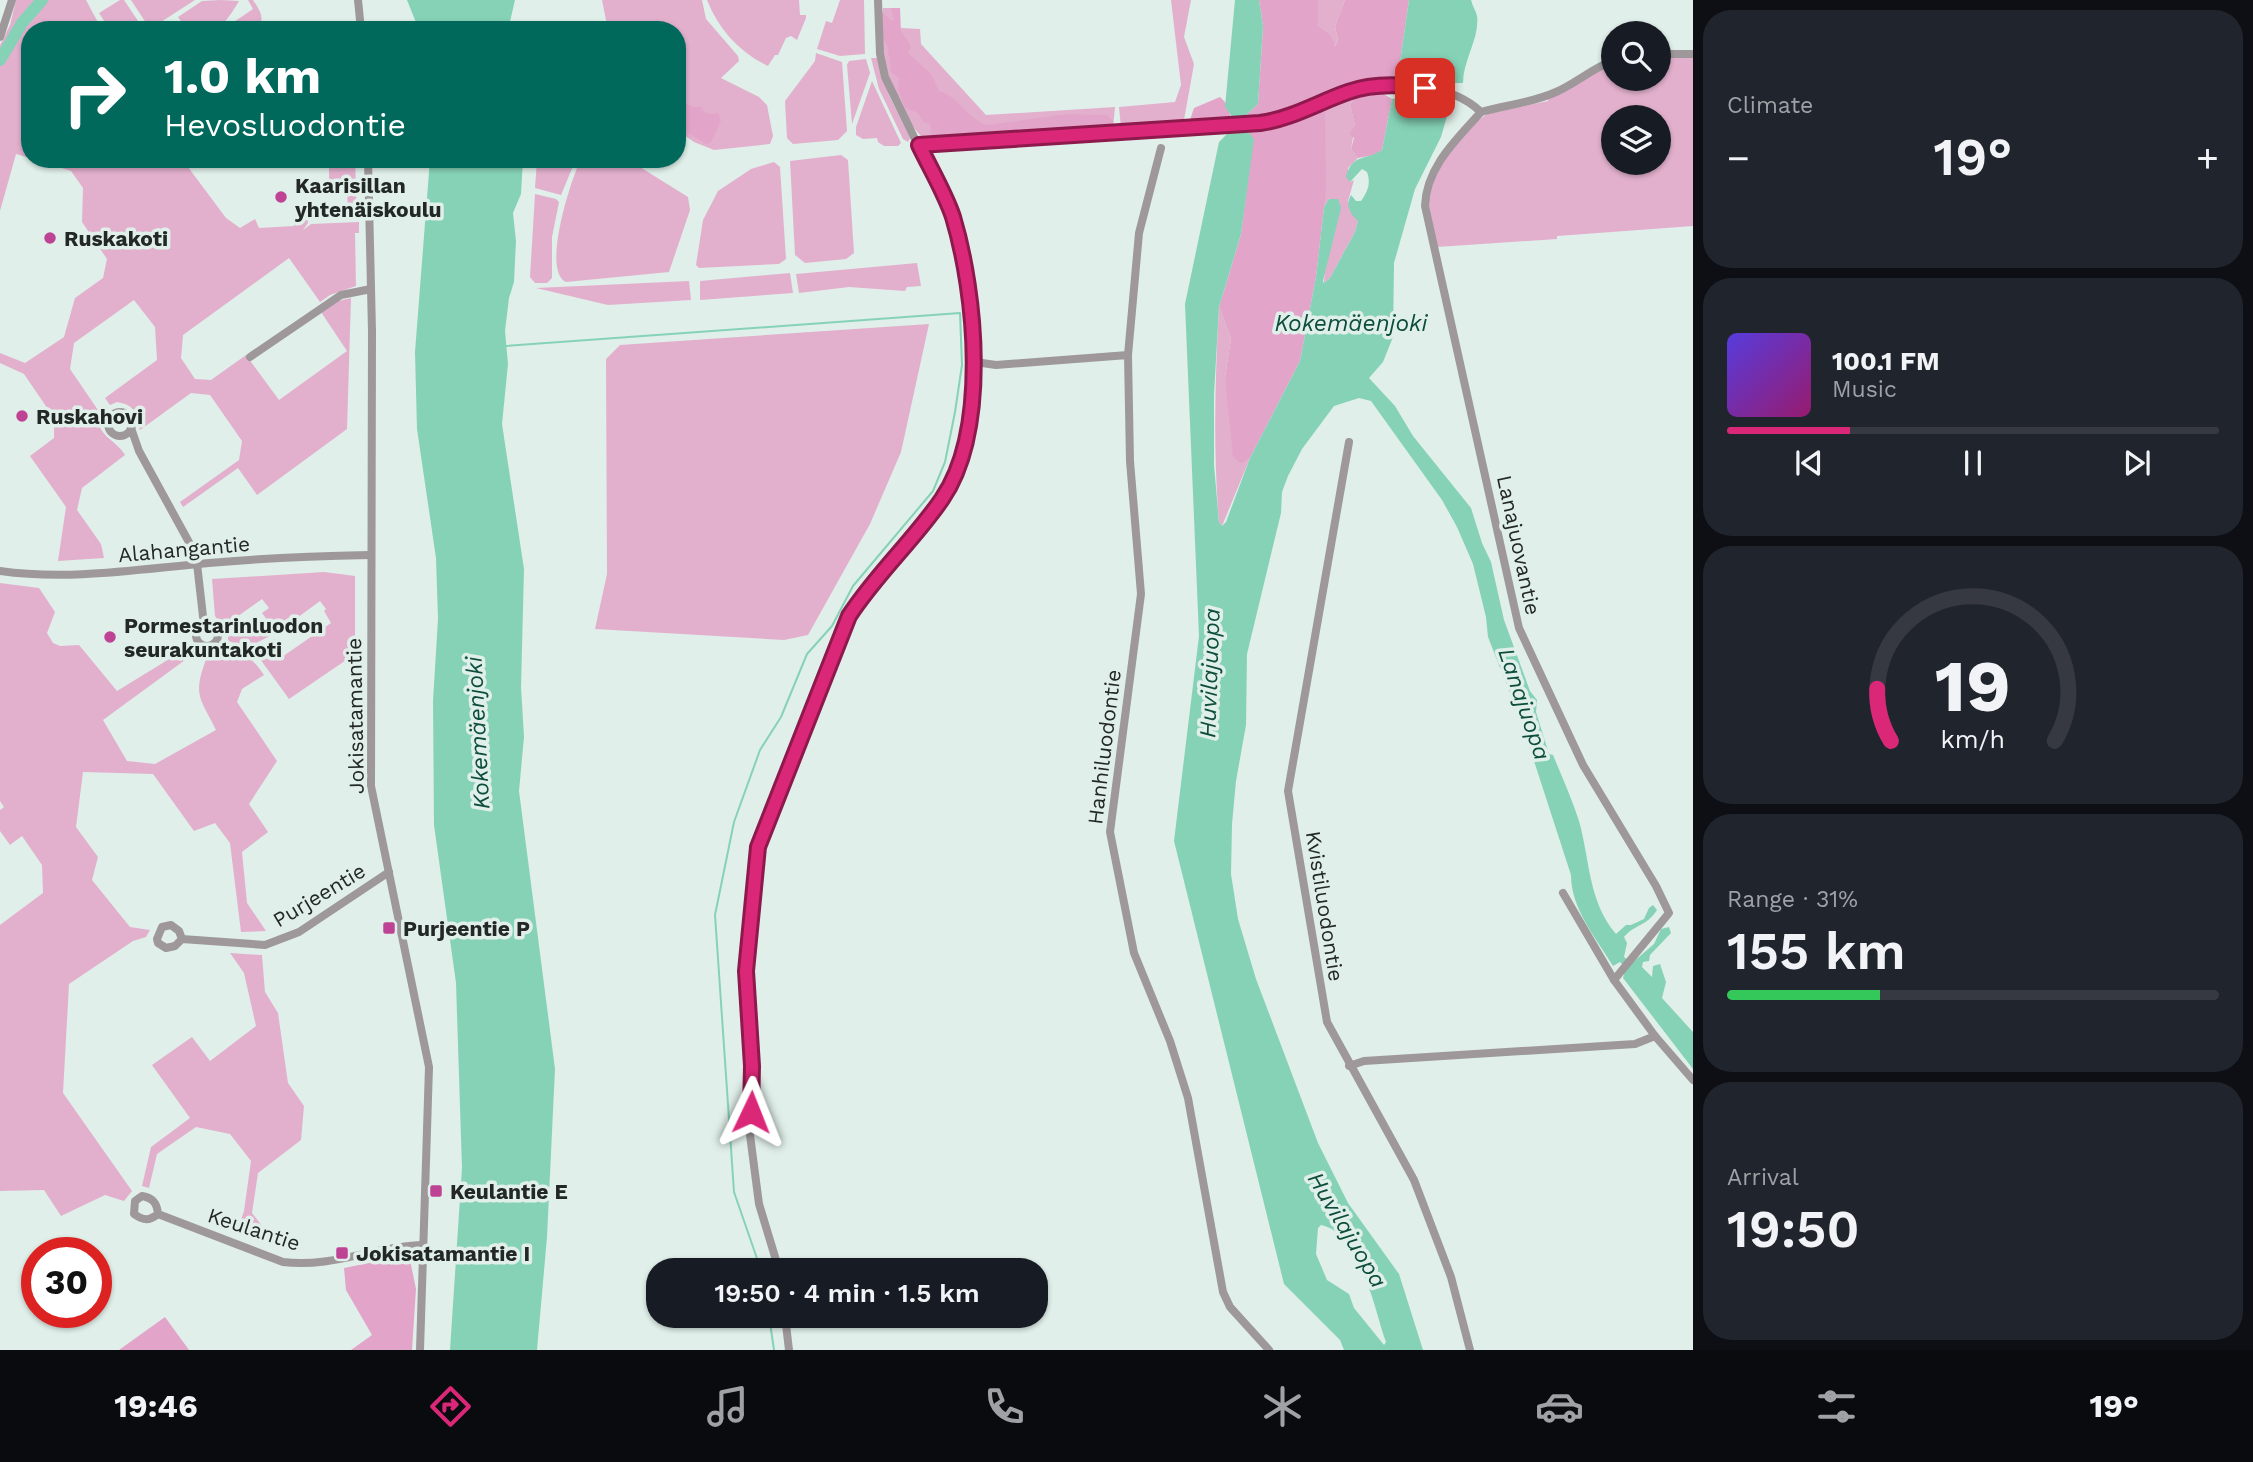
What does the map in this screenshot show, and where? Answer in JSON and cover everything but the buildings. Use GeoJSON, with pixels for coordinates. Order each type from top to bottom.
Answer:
{"type":"FeatureCollection","features":[{"type":"Feature","properties":{"kind":"street"},"geometry":{"type":"LineString","coordinates":[[0,37],[12,0]]}},
{"type":"Feature","properties":{"kind":"street"},"geometry":{"type":"LineString","coordinates":[[358,0],[360,21]]}},
{"type":"Feature","properties":{"kind":"street"},"geometry":{"type":"LineString","coordinates":[[775,1258],[759,1203],[750,1135],[752,1066],[746,971],[758,847],[849,616],[869,586],[943,498],[956,469],[969,419],[975,362],[968,291],[952,216],[896,102],[882,65],[878,40],[878,0]]}},
{"type":"Feature","properties":{"kind":"street"},"geometry":{"type":"LineString","coordinates":[[1671,54],[1693,54]]}},
{"type":"Feature","properties":{"kind":"street"},"geometry":{"type":"LineString","coordinates":[[919,145],[1260,123],[1275,121],[1351,91],[1382,85],[1405,85],[1445,91],[1461,97],[1481,112],[1529,102],[1558,92],[1601,65]]}},
{"type":"Feature","properties":{"kind":"street","name":"Lanajuovantie"},"geometry":{"type":"LineString","coordinates":[[1481,112],[1438,163],[1429,182],[1425,206],[1519,628],[1583,765],[1656,886],[1669,913],[1615,977]]}},
{"type":"Feature","properties":{"kind":"street","name":"Hanhiluodontie"},"geometry":{"type":"LineString","coordinates":[[1161,148],[1139,233],[1128,355],[1130,461],[1141,594],[1110,832],[1134,953],[1170,1041],[1188,1098],[1223,1292],[1230,1307],[1269,1350]]}},
{"type":"Feature","properties":{"kind":"street","name":"Jokisatamantie"},"geometry":{"type":"LineString","coordinates":[[368,168],[371,289],[371,786],[429,1067],[420,1350]]}},
{"type":"Feature","properties":{"kind":"street"},"geometry":{"type":"LineString","coordinates":[[250,357],[341,295],[371,289]]}},
{"type":"Feature","properties":{"kind":"street"},"geometry":{"type":"LineString","coordinates":[[975,362],[996,365],[1128,355]]}},
{"type":"Feature","properties":{"kind":"street"},"geometry":{"type":"LineString","coordinates":[[131,428],[139,451],[199,564],[204,625]]}},
{"type":"Feature","properties":{"kind":"street","name":"Kvistiluodontie"},"geometry":{"type":"LineString","coordinates":[[1349,442],[1289,791],[1327,1021],[1349,1066],[1414,1180],[1451,1276],[1470,1350]]}},
{"type":"Feature","properties":{"kind":"street","name":"Alahangantie"},"geometry":{"type":"LineString","coordinates":[[0,571],[40,574],[114,573],[199,564],[370,555]]}},
{"type":"Feature","properties":{"kind":"street","name":"Purjeentie"},"geometry":{"type":"LineString","coordinates":[[182,939],[265,945],[299,932],[389,872]]}},
{"type":"Feature","properties":{"kind":"street"},"geometry":{"type":"LineString","coordinates":[[1563,893],[1655,1036],[1693,1080]]}},
{"type":"Feature","properties":{"kind":"street"},"geometry":{"type":"LineString","coordinates":[[1349,1066],[1364,1061],[1635,1044],[1655,1036]]}},
{"type":"Feature","properties":{"kind":"street","name":"Keulantie"},"geometry":{"type":"LineString","coordinates":[[158,1214],[283,1262],[300,1264],[321,1264],[405,1246],[424,1245]]}},
{"type":"Feature","properties":{"kind":"street"},"geometry":{"type":"LineString","coordinates":[[786,1328],[789,1350]]}},
{"type":"Feature","properties":{"kind":"shaded area"},"geometry":{"type":"Polygon","coordinates":[[[16,0],[86,0],[97,21],[21,21],[21,155],[16,154],[0,211],[0,45],[10,25],[16,0]]]}},
{"type":"Feature","properties":{"kind":"shaded area"},"geometry":{"type":"Polygon","coordinates":[[[124,0],[138,21],[104,21],[99,13],[124,0]]]}},
{"type":"Feature","properties":{"kind":"shaded area"},"geometry":{"type":"Polygon","coordinates":[[[131,0],[195,0],[162,21],[145,21],[131,0]]]}},
{"type":"Feature","properties":{"kind":"shaded area"},"geometry":{"type":"Polygon","coordinates":[[[248,0],[253,0],[258,8],[261,21],[235,21],[253,9],[248,0]]]}},
{"type":"Feature","properties":{"kind":"shaded area"},"geometry":{"type":"Polygon","coordinates":[[[602,0],[702,0],[706,19],[738,56],[739,61],[721,78],[759,97],[767,105],[773,136],[770,144],[714,150],[686,136],[686,21],[606,21],[602,0]]]}},
{"type":"Feature","properties":{"kind":"shaded area"},"geometry":{"type":"Polygon","coordinates":[[[707,0],[799,0],[800,15],[806,15],[806,18],[797,40],[791,36],[786,38],[778,55],[775,55],[768,66],[731,39],[707,0]]]}},
{"type":"Feature","properties":{"kind":"shaded area"},"geometry":{"type":"Polygon","coordinates":[[[840,0],[864,0],[865,54],[840,56],[817,49],[826,21],[832,23],[840,0]]]}},
{"type":"Feature","properties":{"kind":"shaded area"},"geometry":{"type":"Polygon","coordinates":[[[1171,0],[1191,0],[1184,37],[1194,64],[1184,120],[1179,125],[1121,128],[1119,107],[1175,102],[1181,85],[1171,0]]]}},
{"type":"Feature","properties":{"kind":"shaded area"},"geometry":{"type":"Polygon","coordinates":[[[1259,0],[1318,0],[1318,25],[1331,35],[1335,46],[1338,40],[1335,26],[1345,0],[1409,0],[1399,69],[1402,73],[1399,80],[1360,82],[1286,109],[1248,119],[1245,116],[1258,104],[1263,26],[1259,0]]]}},
{"type":"Feature","properties":{"kind":"shaded area"},"geometry":{"type":"Polygon","coordinates":[[[1318,0],[1345,0],[1335,26],[1338,40],[1334,47],[1331,35],[1318,25],[1318,0]]]}},
{"type":"Feature","properties":{"kind":"shaded area"},"geometry":{"type":"Polygon","coordinates":[[[202,1],[239,1],[225,21],[181,21],[178,17],[202,1]]]}},
{"type":"Feature","properties":{"kind":"shaded area"},"geometry":{"type":"Polygon","coordinates":[[[883,8],[900,8],[901,28],[920,29],[921,44],[986,115],[1115,107],[1113,128],[929,141],[915,129],[901,107],[891,82],[883,49],[883,8]]]}},
{"type":"Feature","properties":{"kind":"shaded area"},"geometry":{"type":"Polygon","coordinates":[[[891,8],[900,8],[900,29],[911,46],[908,53],[931,74],[939,91],[953,98],[980,122],[987,125],[1067,114],[1107,115],[1113,121],[1112,126],[934,138],[931,136],[930,124],[923,122],[918,113],[905,108],[898,89],[899,78],[891,72],[888,47],[882,37],[882,12],[892,21],[894,19],[891,8]]]}},
{"type":"Feature","properties":{"kind":"shaded area"},"geometry":{"type":"Polygon","coordinates":[[[816,53],[842,62],[847,131],[838,140],[793,144],[787,138],[785,101],[815,61],[816,53]]]}},
{"type":"Feature","properties":{"kind":"shaded area"},"geometry":{"type":"Polygon","coordinates":[[[1671,54],[1693,54],[1693,226],[1437,247],[1429,210],[1431,186],[1442,162],[1458,140],[1487,114],[1548,101],[1548,95],[1601,66],[1601,91],[1671,91],[1671,54]]]}},
{"type":"Feature","properties":{"kind":"shaded area"},"geometry":{"type":"Polygon","coordinates":[[[871,58],[877,58],[889,95],[910,138],[908,142],[903,139],[879,89],[871,58]]]}},
{"type":"Feature","properties":{"kind":"shaded area"},"geometry":{"type":"Polygon","coordinates":[[[866,59],[870,73],[852,124],[847,65],[849,61],[866,59]]]}},
{"type":"Feature","properties":{"kind":"shaded area"},"geometry":{"type":"Polygon","coordinates":[[[872,81],[901,143],[898,146],[884,146],[877,138],[863,139],[856,135],[856,127],[872,81]]]}},
{"type":"Feature","properties":{"kind":"shaded area"},"geometry":{"type":"Polygon","coordinates":[[[1382,93],[1392,99],[1382,150],[1374,155],[1358,158],[1351,149],[1354,138],[1349,134],[1355,126],[1350,105],[1356,96],[1382,93]]]}},
{"type":"Feature","properties":{"kind":"shaded area"},"geometry":{"type":"Polygon","coordinates":[[[1356,96],[1350,105],[1355,126],[1351,149],[1358,158],[1348,168],[1350,182],[1354,180],[1348,201],[1358,221],[1355,232],[1330,278],[1324,283],[1329,199],[1324,207],[1325,112],[1321,109],[1356,96]]]}},
{"type":"Feature","properties":{"kind":"shaded area"},"geometry":{"type":"Polygon","coordinates":[[[1220,97],[1227,104],[1231,118],[1224,123],[1189,123],[1194,108],[1220,97]]]}},
{"type":"Feature","properties":{"kind":"shaded area"},"geometry":{"type":"Polygon","coordinates":[[[686,104],[701,107],[708,113],[718,113],[721,121],[711,142],[706,144],[686,132],[686,104]]]}},
{"type":"Feature","properties":{"kind":"shaded area"},"geometry":{"type":"Polygon","coordinates":[[[1321,109],[1325,112],[1326,190],[1316,277],[1300,361],[1250,458],[1240,463],[1233,457],[1225,377],[1231,338],[1219,307],[1241,234],[1253,139],[1246,129],[1278,127],[1321,109]]]}},
{"type":"Feature","properties":{"kind":"shaded area"},"geometry":{"type":"Polygon","coordinates":[[[841,155],[848,160],[854,253],[846,259],[805,263],[795,255],[790,161],[841,155]]]}},
{"type":"Feature","properties":{"kind":"shaded area"},"geometry":{"type":"Polygon","coordinates":[[[774,162],[780,167],[786,259],[779,264],[699,268],[696,265],[703,220],[718,191],[751,169],[774,162]]]}},
{"type":"Feature","properties":{"kind":"shaded area"},"geometry":{"type":"Polygon","coordinates":[[[62,168],[189,168],[226,218],[240,228],[255,219],[259,228],[294,226],[295,213],[307,215],[308,223],[303,230],[311,224],[359,222],[359,233],[355,233],[356,286],[330,295],[320,302],[289,258],[183,335],[181,358],[195,379],[211,380],[246,355],[279,400],[347,351],[321,312],[338,301],[351,298],[347,429],[257,495],[238,468],[183,507],[180,502],[239,460],[242,441],[210,395],[191,393],[140,430],[132,408],[117,402],[110,405],[105,398],[157,360],[155,327],[134,300],[74,343],[70,369],[100,413],[99,421],[103,432],[125,455],[82,488],[77,510],[101,544],[104,558],[58,561],[66,507],[30,456],[54,438],[54,418],[24,374],[0,363],[0,353],[25,363],[64,337],[75,298],[103,278],[107,259],[82,222],[83,188],[71,171],[62,168]]]}},
{"type":"Feature","properties":{"kind":"shaded area"},"geometry":{"type":"Polygon","coordinates":[[[329,168],[355,168],[357,216],[342,218],[348,216],[347,185],[324,186],[329,183],[329,168]]]}},
{"type":"Feature","properties":{"kind":"shaded area"},"geometry":{"type":"Polygon","coordinates":[[[536,168],[572,168],[561,195],[535,188],[536,168]]]}},
{"type":"Feature","properties":{"kind":"shaded area"},"geometry":{"type":"Polygon","coordinates":[[[578,168],[641,168],[688,197],[690,210],[669,272],[566,282],[559,274],[556,261],[560,224],[578,168]]]}},
{"type":"Feature","properties":{"kind":"shaded area"},"geometry":{"type":"Polygon","coordinates":[[[535,194],[559,202],[552,237],[552,278],[547,283],[535,283],[530,277],[535,194]]]}},
{"type":"Feature","properties":{"kind":"shaded area"},"geometry":{"type":"Polygon","coordinates":[[[917,263],[921,286],[907,287],[905,291],[849,287],[799,293],[796,274],[917,263]]]}},
{"type":"Feature","properties":{"kind":"shaded area"},"geometry":{"type":"Polygon","coordinates":[[[790,273],[793,293],[700,300],[700,281],[790,273]]]}},
{"type":"Feature","properties":{"kind":"shaded area"},"geometry":{"type":"Polygon","coordinates":[[[689,281],[691,300],[608,305],[536,288],[689,281]]]}},
{"type":"Feature","properties":{"kind":"shaded area"},"geometry":{"type":"Polygon","coordinates":[[[1219,307],[1231,338],[1225,377],[1245,462],[1250,458],[1222,526],[1219,522],[1215,441],[1219,307]]]}},
{"type":"Feature","properties":{"kind":"shaded area"},"geometry":{"type":"Polygon","coordinates":[[[929,324],[901,452],[870,524],[808,635],[784,640],[595,629],[607,574],[606,359],[620,345],[929,324]]]}},
{"type":"Feature","properties":{"kind":"shaded area"},"geometry":{"type":"Polygon","coordinates":[[[324,572],[355,576],[355,654],[289,699],[255,652],[274,639],[277,641],[269,647],[279,659],[331,623],[324,611],[326,609],[320,601],[297,618],[294,614],[277,626],[279,630],[276,632],[262,613],[269,608],[262,599],[234,619],[236,622],[224,628],[215,616],[212,579],[324,572]]]}},
{"type":"Feature","properties":{"kind":"shaded area"},"geometry":{"type":"Polygon","coordinates":[[[0,583],[39,588],[55,612],[47,633],[53,643],[60,646],[79,645],[117,691],[192,645],[196,652],[103,720],[127,761],[155,764],[216,730],[200,696],[202,670],[207,657],[233,651],[252,660],[264,675],[242,689],[237,702],[277,761],[249,804],[268,832],[242,852],[247,903],[266,931],[241,932],[230,843],[215,823],[194,831],[153,774],[83,772],[76,827],[98,857],[92,880],[130,927],[150,930],[146,937],[133,941],[69,984],[63,1093],[132,1191],[124,1201],[105,1195],[61,1216],[44,1190],[0,1191],[0,925],[43,893],[42,865],[22,836],[10,845],[0,831],[0,810],[4,807],[0,801],[0,583]]]}},
{"type":"Feature","properties":{"kind":"shaded area"},"geometry":{"type":"Polygon","coordinates":[[[258,616],[270,636],[248,647],[228,641],[228,634],[240,628],[244,634],[257,623],[254,619],[258,616]]]}},
{"type":"Feature","properties":{"kind":"shaded area"},"geometry":{"type":"Polygon","coordinates":[[[230,953],[262,955],[265,992],[278,1013],[288,1083],[304,1106],[301,1140],[258,1173],[252,1213],[278,1247],[237,1231],[244,1211],[251,1161],[230,1134],[196,1127],[157,1154],[149,1188],[142,1186],[151,1147],[190,1118],[152,1065],[192,1037],[210,1061],[256,1026],[244,973],[230,953]]]}},
{"type":"Feature","properties":{"kind":"shaded area"},"geometry":{"type":"Polygon","coordinates":[[[409,1255],[416,1289],[412,1350],[351,1350],[372,1335],[346,1290],[344,1268],[409,1255]]]}},
{"type":"Feature","properties":{"kind":"shaded area"},"geometry":{"type":"Polygon","coordinates":[[[165,1317],[189,1350],[119,1350],[165,1317]]]}},
{"type":"Feature","properties":{"kind":"water"},"geometry":{"type":"Polygon","coordinates":[[[407,0],[515,0],[510,21],[415,21],[407,0]]]}},
{"type":"Feature","properties":{"kind":"water","name":"Kokemäenjoki"},"geometry":{"type":"Polygon","coordinates":[[[1235,0],[1259,0],[1263,26],[1258,104],[1245,116],[1246,129],[1254,139],[1241,234],[1219,307],[1214,395],[1214,465],[1219,522],[1222,526],[1226,522],[1250,458],[1300,361],[1316,277],[1324,207],[1329,199],[1338,199],[1341,208],[1324,283],[1330,278],[1355,232],[1358,221],[1349,209],[1351,195],[1356,201],[1361,201],[1368,187],[1367,172],[1362,169],[1350,182],[1346,177],[1349,169],[1356,161],[1382,150],[1392,99],[1419,93],[1422,80],[1415,75],[1402,73],[1399,69],[1409,0],[1471,0],[1477,24],[1463,83],[1435,83],[1431,96],[1443,105],[1447,116],[1441,137],[1415,189],[1394,263],[1393,337],[1383,362],[1369,378],[1395,406],[1413,436],[1471,508],[1491,562],[1504,620],[1530,691],[1537,700],[1536,712],[1549,754],[1553,755],[1579,821],[1591,880],[1600,908],[1616,934],[1626,925],[1644,919],[1653,905],[1657,910],[1624,937],[1627,943],[1624,957],[1632,963],[1654,944],[1661,929],[1669,927],[1671,933],[1650,955],[1649,961],[1643,962],[1642,967],[1652,977],[1653,966],[1660,964],[1666,982],[1662,998],[1693,1032],[1693,1069],[1623,978],[1626,968],[1620,962],[1613,966],[1580,911],[1522,724],[1488,637],[1473,564],[1442,500],[1371,401],[1359,398],[1334,406],[1302,449],[1282,492],[1281,513],[1247,654],[1246,725],[1236,781],[1231,874],[1238,919],[1256,979],[1318,1143],[1348,1203],[1399,1274],[1423,1350],[1344,1350],[1340,1340],[1284,1284],[1174,841],[1199,636],[1185,304],[1219,142],[1231,130],[1231,115],[1225,107],[1235,0]],[[1321,1225],[1318,1228],[1316,1254],[1327,1280],[1349,1294],[1354,1308],[1384,1345],[1386,1342],[1364,1274],[1346,1242],[1335,1231],[1321,1225]]]}},
{"type":"Feature","properties":{"kind":"water","name":"Kokemäenjoki"},"geometry":{"type":"Polygon","coordinates":[[[429,168],[522,168],[521,194],[513,213],[516,241],[514,282],[505,331],[508,364],[502,424],[524,569],[521,687],[524,737],[519,791],[555,1069],[547,1237],[537,1350],[450,1350],[462,1168],[456,983],[434,825],[433,701],[438,619],[436,558],[417,429],[415,352],[429,168]]]}},
{"type":"Feature","properties":{"kind":"waterway"},"geometry":{"type":"LineString","coordinates":[[24,21],[42,0]]}},
{"type":"Feature","properties":{"kind":"waterway"},"geometry":{"type":"LineString","coordinates":[[0,60],[21,25]]}},
{"type":"Feature","properties":{"kind":"waterway"},"geometry":{"type":"LineString","coordinates":[[506,346],[960,313],[962,365],[955,412],[945,462],[933,491],[853,586],[832,626],[807,654],[781,717],[760,750],[734,822],[715,915],[734,1192],[757,1258]]}},
{"type":"Feature","properties":{"kind":"waterway"},"geometry":{"type":"LineString","coordinates":[[771,1328],[774,1350]]}},
{"type":"Feature","properties":{"kind":"place","name":"Kaarisillan yhtenäiskoulu"},"geometry":{"type":"Point","coordinates":[281,197]}},
{"type":"Feature","properties":{"kind":"place","name":"Ruskakoti"},"geometry":{"type":"Point","coordinates":[50,238]}},
{"type":"Feature","properties":{"kind":"place","name":"Ruskahovi"},"geometry":{"type":"Point","coordinates":[22,416]}},
{"type":"Feature","properties":{"kind":"place","name":"Pormestarinluodon seurakuntakoti"},"geometry":{"type":"Point","coordinates":[110,637]}},
{"type":"Feature","properties":{"kind":"place","name":"Purjeentie P"},"geometry":{"type":"Point","coordinates":[389,928]}},
{"type":"Feature","properties":{"kind":"place","name":"Keulantie E"},"geometry":{"type":"Point","coordinates":[436,1191]}},
{"type":"Feature","properties":{"kind":"place","name":"Jokisatamantie I"},"geometry":{"type":"Point","coordinates":[342,1253]}},
{"type":"Feature","properties":{"kind":"route"},"geometry":{"type":"LineString","coordinates":[[751,1112],[752,1066],[746,971],[758,847],[849,616],[869,586],[943,498],[956,469],[969,419],[976,353],[968,291],[952,216],[919,145],[1260,123],[1275,121],[1351,91],[1382,85],[1425,88]]}},
{"type":"Feature","properties":{"kind":"water label","name":"Huvilajuopa"},"geometry":{"type":"Point","coordinates":[1210,673]}},
{"type":"Feature","properties":{"kind":"water label","name":"Lanajuopa"},"geometry":{"type":"Point","coordinates":[1524,704]}},
{"type":"Feature","properties":{"kind":"water label","name":"Huvilajuopa"},"geometry":{"type":"Point","coordinates":[1347,1230]}}]}
